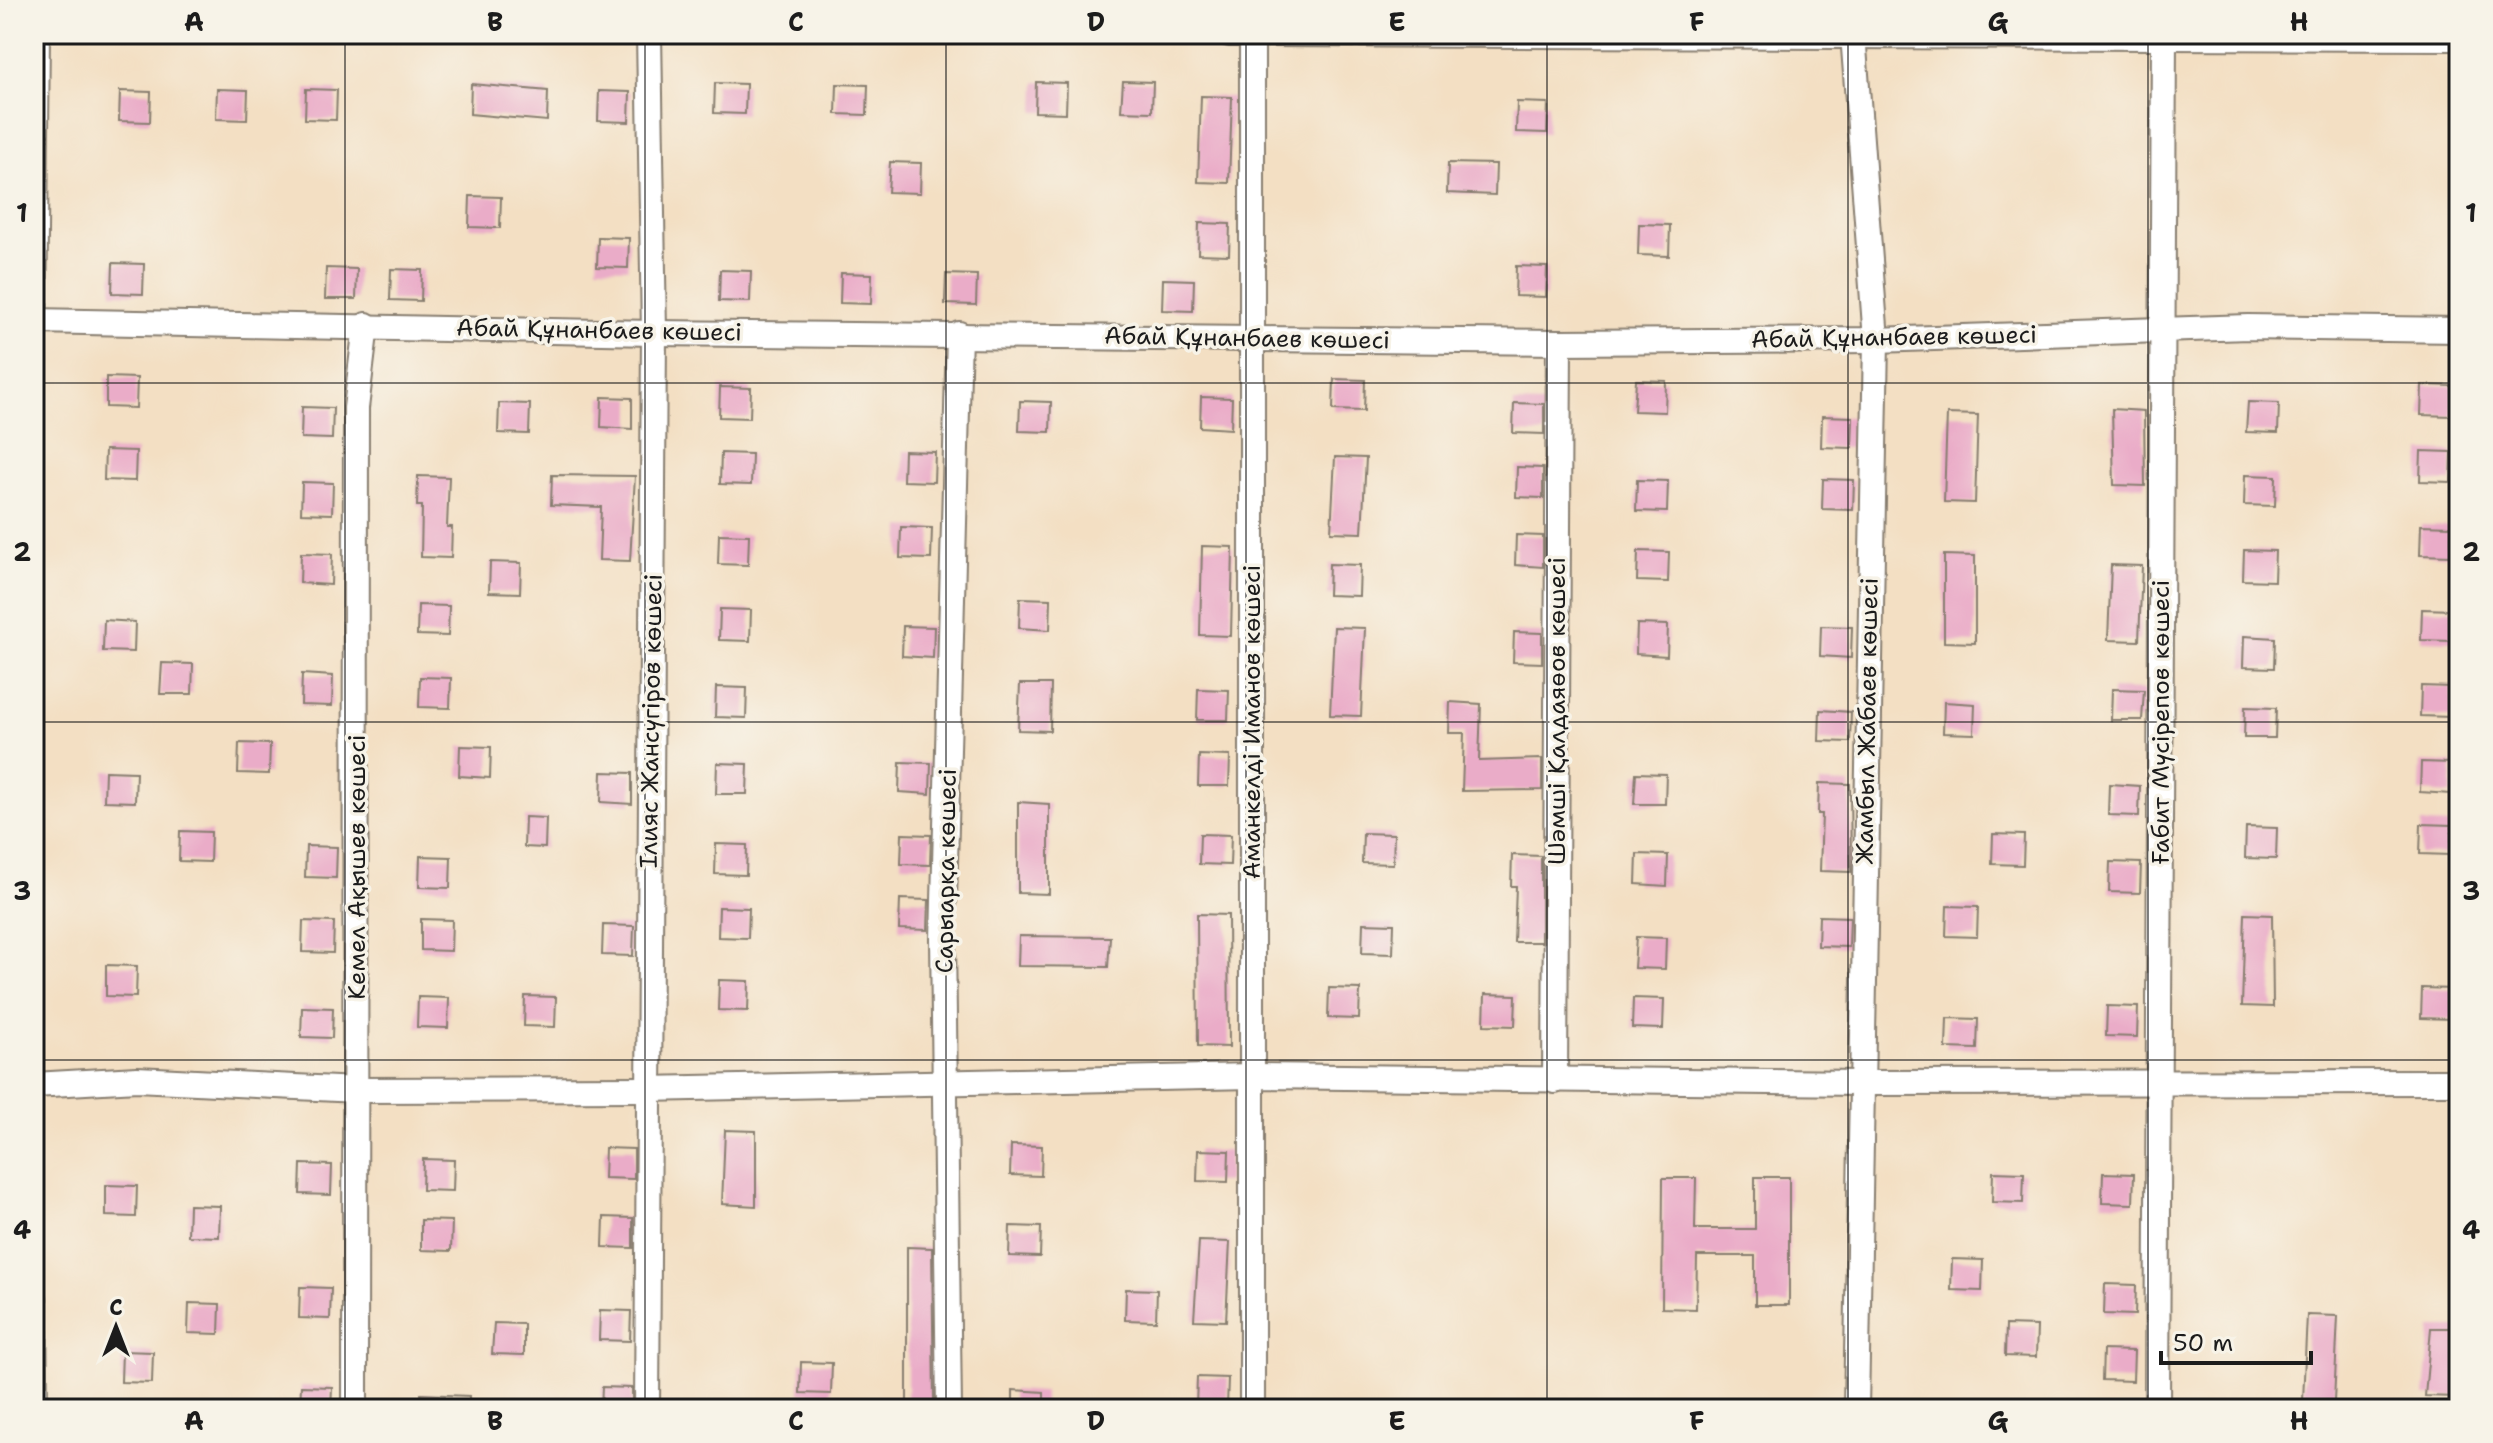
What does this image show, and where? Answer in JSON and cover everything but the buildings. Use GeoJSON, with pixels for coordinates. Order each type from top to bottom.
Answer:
{"type":"FeatureCollection","features":[{"type":"Feature","properties":{"kind":"street"},"geometry":{"type":"LineString","coordinates":[[34,331],[37,34]]}},
{"type":"Feature","properties":{"kind":"street","name":"Ілияс Жансүгіров көшесі"},"geometry":{"type":"LineString","coordinates":[[647,1409],[654,333],[649,34]]}},
{"type":"Feature","properties":{"kind":"street"},"geometry":{"type":"LineString","coordinates":[[1229,34],[2459,38]]}},
{"type":"Feature","properties":{"kind":"street","name":"Аманкелді Иманов көшесі"},"geometry":{"type":"LineString","coordinates":[[1252,34],[1252,1409]]}},
{"type":"Feature","properties":{"kind":"street","name":"Ғабит Мүсірепов көшесі"},"geometry":{"type":"LineString","coordinates":[[2157,1409],[2164,35]]}},
{"type":"Feature","properties":{"kind":"street","name":"Жамбыл Жабаев көшесі"},"geometry":{"type":"LineString","coordinates":[[1853,36],[1876,340],[1856,1409]]}},
{"type":"Feature","properties":{"kind":"street","name":"Абай Құнанбаев көшесі"},"geometry":{"type":"LineString","coordinates":[[34,321],[366,325],[654,333],[1559,342],[1876,340],[2248,327],[2459,330]]}},
{"type":"Feature","properties":{"kind":"street","name":"Кемел Ақышев көшесі"},"geometry":{"type":"LineString","coordinates":[[355,1409],[356,408],[366,325]]}},
{"type":"Feature","properties":{"kind":"street","name":"Сарыарқа көшесі"},"geometry":{"type":"LineString","coordinates":[[949,1409],[943,939],[959,334]]}},
{"type":"Feature","properties":{"kind":"street","name":"Шәмші Қалдаяөов көшесі"},"geometry":{"type":"LineString","coordinates":[[1555,1081],[1559,342]]}},
{"type":"Feature","properties":{"kind":"street"},"geometry":{"type":"LineString","coordinates":[[34,1085],[137,1079],[357,1090],[647,1089],[1252,1076],[1861,1083],[2459,1082]]}},
{"type":"Feature","properties":{"kind":"street"},"geometry":{"type":"LineString","coordinates":[[34,1299],[35,1409]]}}]}
